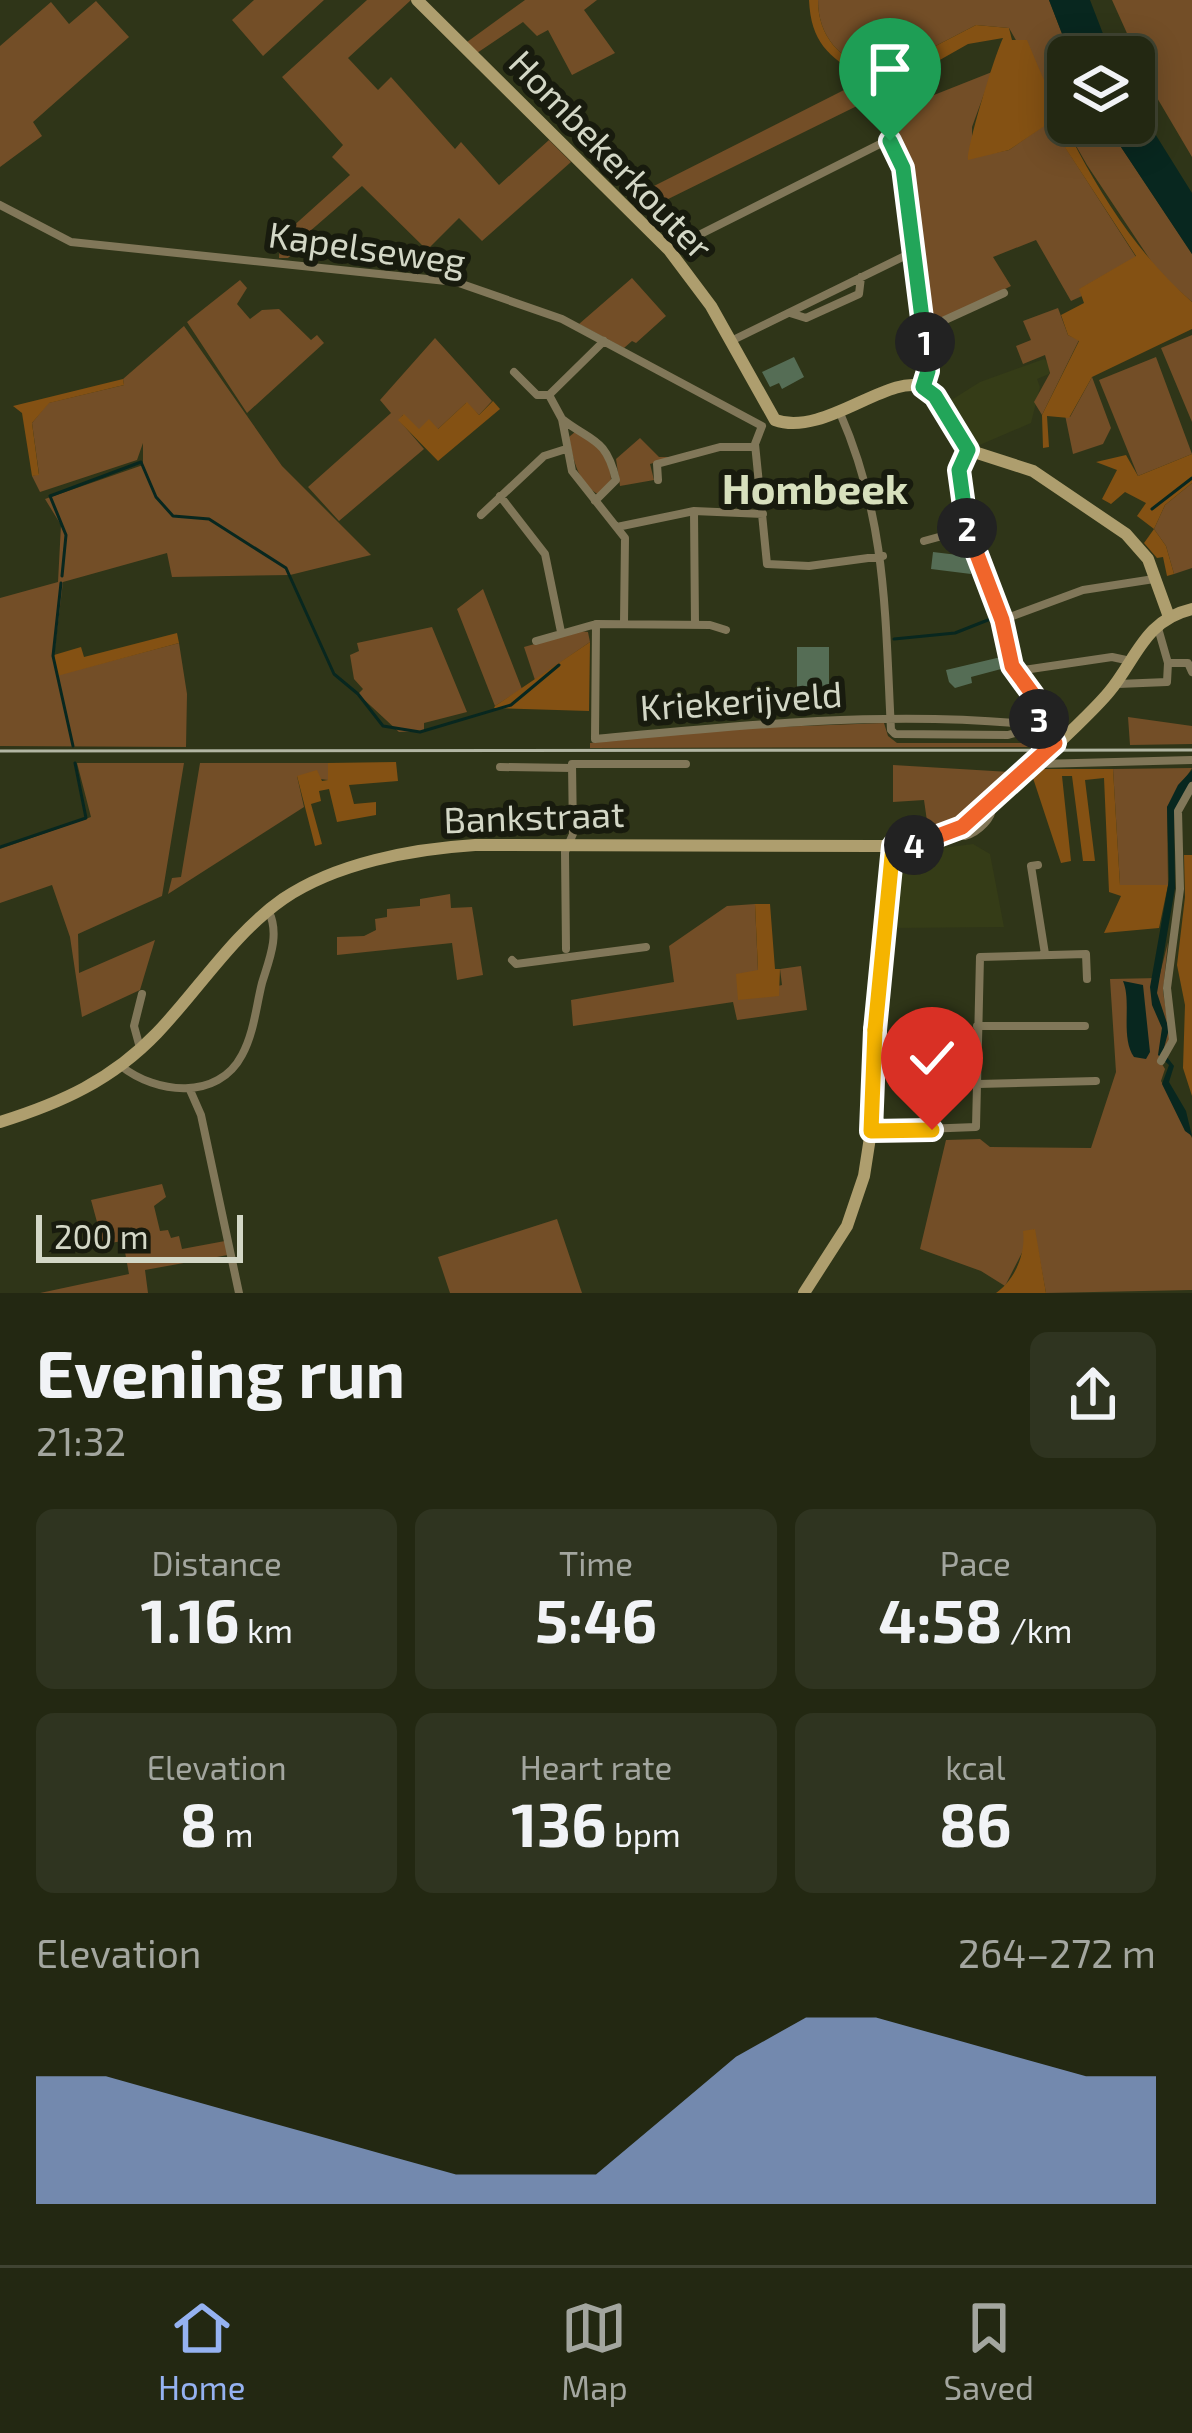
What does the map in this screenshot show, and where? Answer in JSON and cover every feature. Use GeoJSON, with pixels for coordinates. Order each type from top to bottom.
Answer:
{"type":"FeatureCollection","features":[{"type":"Feature","properties":{"kind":"street","name":"Hombekerkouter"},"geometry":{"type":"LineString","coordinates":[[417,0],[668,250],[711,306],[769,423]]}},
{"type":"Feature","properties":{"kind":"street"},"geometry":{"type":"LineString","coordinates":[[668,250],[890,141],[903,168],[928,371],[923,387]]}},
{"type":"Feature","properties":{"kind":"street","name":"Kapelseweg"},"geometry":{"type":"LineString","coordinates":[[0,205],[71,242],[456,282],[552,315],[769,423]]}},
{"type":"Feature","properties":{"kind":"street"},"geometry":{"type":"LineString","coordinates":[[730,342],[914,252]]}},
{"type":"Feature","properties":{"kind":"street"},"geometry":{"type":"LineString","coordinates":[[923,330],[1004,293]]}},
{"type":"Feature","properties":{"kind":"street"},"geometry":{"type":"LineString","coordinates":[[514,372],[537,395],[549,395],[604,341]]}},
{"type":"Feature","properties":{"kind":"street"},"geometry":{"type":"LineString","coordinates":[[883,556],[773,566],[764,558],[755,447],[769,423],[803,425],[903,387],[923,387],[935,396],[968,450],[1019,464],[1132,540],[1148,559],[1155,579],[1163,622],[1168,663],[1167,682],[1115,684],[1126,660],[1163,622],[1192,609]]}},
{"type":"Feature","properties":{"kind":"street"},"geometry":{"type":"LineString","coordinates":[[549,395],[562,419],[572,470],[625,538],[624,622]]}},
{"type":"Feature","properties":{"kind":"street"},"geometry":{"type":"LineString","coordinates":[[839,413],[857,453],[883,556],[895,734],[1025,733],[1039,725]]}},
{"type":"Feature","properties":{"kind":"street"},"geometry":{"type":"LineString","coordinates":[[562,419],[588,431],[610,457],[616,480],[595,501]]}},
{"type":"Feature","properties":{"kind":"street"},"geometry":{"type":"LineString","coordinates":[[658,480],[657,464],[720,447],[755,447]]}},
{"type":"Feature","properties":{"kind":"street"},"geometry":{"type":"LineString","coordinates":[[481,514],[544,456],[566,449]]}},
{"type":"Feature","properties":{"kind":"street"},"geometry":{"type":"LineString","coordinates":[[968,450],[959,470],[968,529],[1017,671],[1034,696],[1039,725],[1055,743]]}},
{"type":"Feature","properties":{"kind":"street"},"geometry":{"type":"LineString","coordinates":[[500,496],[545,554],[561,632]]}},
{"type":"Feature","properties":{"kind":"street"},"geometry":{"type":"LineString","coordinates":[[616,527],[694,511],[764,514]]}},
{"type":"Feature","properties":{"kind":"street"},"geometry":{"type":"LineString","coordinates":[[694,511],[695,625]]}},
{"type":"Feature","properties":{"kind":"street"},"geometry":{"type":"LineString","coordinates":[[924,541],[968,529]]}},
{"type":"Feature","properties":{"kind":"street"},"geometry":{"type":"LineString","coordinates":[[1002,620],[1065,595],[1155,579]]}},
{"type":"Feature","properties":{"kind":"street"},"geometry":{"type":"LineString","coordinates":[[536,640],[596,624],[624,622],[726,630]]}},
{"type":"Feature","properties":{"kind":"street","name":"Kriekerijveld"},"geometry":{"type":"LineString","coordinates":[[596,624],[595,739],[772,723],[891,719]]}},
{"type":"Feature","properties":{"kind":"street"},"geometry":{"type":"LineString","coordinates":[[1017,671],[1112,657],[1126,660]]}},
{"type":"Feature","properties":{"kind":"street"},"geometry":{"type":"LineString","coordinates":[[1168,663],[1188,664],[1192,672]]}},
{"type":"Feature","properties":{"kind":"street","name":"Bankstraat"},"geometry":{"type":"LineString","coordinates":[[0,1122],[54,1105],[121,1066],[268,910],[324,877],[421,852],[475,845],[919,844],[954,832],[1115,684]]}},
{"type":"Feature","properties":{"kind":"street"},"geometry":{"type":"LineString","coordinates":[[891,719],[1015,723],[1025,733]]}},
{"type":"Feature","properties":{"kind":"street"},"geometry":{"type":"LineString","coordinates":[[1033,763],[1192,760]]}},
{"type":"Feature","properties":{"kind":"street"},"geometry":{"type":"LineString","coordinates":[[566,949],[572,764],[686,764]]}},
{"type":"Feature","properties":{"kind":"street"},"geometry":{"type":"LineString","coordinates":[[500,767],[572,768]]}},
{"type":"Feature","properties":{"kind":"street"},"geometry":{"type":"LineString","coordinates":[[1161,1061],[1173,1040],[1167,988],[1180,889],[1178,811],[1192,786]]}},
{"type":"Feature","properties":{"kind":"street"},"geometry":{"type":"LineString","coordinates":[[804,1293],[847,1226],[864,1176],[871,1131],[876,991],[893,846]]}},
{"type":"Feature","properties":{"kind":"street"},"geometry":{"type":"LineString","coordinates":[[1039,865],[1030,866],[1045,954]]}},
{"type":"Feature","properties":{"kind":"street"},"geometry":{"type":"LineString","coordinates":[[121,1066],[138,1080],[190,1090],[233,1069],[242,1057],[274,936],[268,910]]}},
{"type":"Feature","properties":{"kind":"street"},"geometry":{"type":"LineString","coordinates":[[518,962],[646,947]]}},
{"type":"Feature","properties":{"kind":"street"},"geometry":{"type":"LineString","coordinates":[[871,1131],[972,1130],[977,1122],[980,957],[1086,954],[1087,979]]}},
{"type":"Feature","properties":{"kind":"street"},"geometry":{"type":"LineString","coordinates":[[141,1048],[134,1026],[142,994]]}},
{"type":"Feature","properties":{"kind":"street"},"geometry":{"type":"LineString","coordinates":[[977,1026],[1085,1026]]}},
{"type":"Feature","properties":{"kind":"street"},"geometry":{"type":"LineString","coordinates":[[874,1059],[977,1060]]}},
{"type":"Feature","properties":{"kind":"street"},"geometry":{"type":"LineString","coordinates":[[977,1084],[1096,1081]]}},
{"type":"Feature","properties":{"kind":"street"},"geometry":{"type":"LineString","coordinates":[[190,1090],[208,1144],[239,1293]]}},
{"type":"Feature","properties":{"kind":"shaded area"},"geometry":{"type":"Polygon","coordinates":[[[254,0],[324,0],[263,56],[232,20],[254,0]]]}},
{"type":"Feature","properties":{"kind":"shaded area"},"geometry":{"type":"Polygon","coordinates":[[[367,0],[411,0],[348,58],[378,90],[391,77],[455,149],[461,142],[499,185],[549,140],[571,162],[482,241],[459,218],[427,250],[362,186],[309,232],[307,241],[288,258],[279,258],[280,238],[350,175],[332,157],[343,145],[282,77],[367,0]]]}},
{"type":"Feature","properties":{"kind":"shaded area"},"geometry":{"type":"Polygon","coordinates":[[[525,0],[597,0],[584,10],[615,53],[572,75],[548,30],[537,36],[523,22],[477,53],[467,42],[525,0]]]}},
{"type":"Feature","properties":{"kind":"shaded area"},"geometry":{"type":"Polygon","coordinates":[[[809,0],[818,0],[822,25],[833,45],[873,71],[897,66],[976,25],[1009,28],[1012,40],[1027,40],[1047,86],[1047,124],[1009,150],[968,160],[1003,38],[968,44],[894,86],[890,80],[856,91],[851,86],[862,77],[824,46],[813,27],[809,0]]]}},
{"type":"Feature","properties":{"kind":"shaded area"},"geometry":{"type":"Polygon","coordinates":[[[818,0],[1049,0],[1063,36],[1047,36],[1047,95],[1009,28],[976,25],[897,66],[873,71],[833,45],[818,0]]]}},
{"type":"Feature","properties":{"kind":"shaded area"},"geometry":{"type":"Polygon","coordinates":[[[1112,0],[1192,0],[1192,157],[1155,94],[1155,36],[1128,36],[1112,0]]]}},
{"type":"Feature","properties":{"kind":"shaded area"},"geometry":{"type":"Polygon","coordinates":[[[96,1],[129,37],[33,122],[42,136],[0,167],[0,46],[51,2],[69,24],[96,1]]]}},
{"type":"Feature","properties":{"kind":"shaded area"},"geometry":{"type":"Polygon","coordinates":[[[992,72],[972,127],[972,149],[979,156],[1009,150],[1047,123],[1047,144],[1063,144],[1136,257],[1080,289],[1082,296],[1071,301],[1036,240],[993,257],[1011,286],[929,328],[914,181],[899,140],[890,136],[864,102],[888,90],[896,110],[992,72]]]}},
{"type":"Feature","properties":{"kind":"shaded area"},"geometry":{"type":"Polygon","coordinates":[[[844,90],[861,104],[656,205],[648,189],[844,90]]]}},
{"type":"Feature","properties":{"kind":"shaded area"},"geometry":{"type":"Polygon","coordinates":[[[1063,144],[1075,144],[1139,246],[1192,302],[1192,329],[1092,377],[1069,418],[1047,416],[1049,447],[1043,448],[1042,415],[1079,341],[1068,335],[1061,315],[1084,303],[1079,289],[1136,256],[1063,144]]]}},
{"type":"Feature","properties":{"kind":"shaded area"},"geometry":{"type":"Polygon","coordinates":[[[1075,144],[1119,144],[1192,254],[1192,302],[1159,273],[1075,144]]]}},
{"type":"Feature","properties":{"kind":"shaded area"},"geometry":{"type":"Polygon","coordinates":[[[632,278],[666,316],[624,348],[579,324],[632,278]]]}},
{"type":"Feature","properties":{"kind":"shaded area"},"geometry":{"type":"Polygon","coordinates":[[[240,280],[247,288],[237,304],[250,319],[262,310],[279,309],[311,340],[317,335],[324,343],[247,413],[187,322],[240,280]]]}},
{"type":"Feature","properties":{"kind":"shaded area"},"geometry":{"type":"Polygon","coordinates":[[[1058,308],[1068,335],[1079,340],[1042,415],[1034,402],[1050,373],[1045,355],[1023,364],[1016,346],[1031,340],[1023,321],[1058,308]]]}},
{"type":"Feature","properties":{"kind":"shaded area"},"geometry":{"type":"Polygon","coordinates":[[[184,326],[282,466],[371,555],[290,575],[172,577],[167,553],[63,582],[54,655],[57,675],[179,643],[187,694],[186,747],[0,746],[0,598],[58,582],[61,525],[45,499],[143,465],[143,443],[137,460],[40,492],[32,476],[39,474],[32,423],[48,403],[124,385],[123,379],[184,326]]]}},
{"type":"Feature","properties":{"kind":"shaded area"},"geometry":{"type":"Polygon","coordinates":[[[1192,335],[1192,422],[1161,348],[1192,335]]]}},
{"type":"Feature","properties":{"kind":"shaded area"},"geometry":{"type":"Polygon","coordinates":[[[435,338],[492,401],[479,415],[466,403],[438,429],[419,430],[403,415],[399,420],[424,449],[339,521],[308,487],[391,413],[380,400],[435,338]]]}},
{"type":"Feature","properties":{"kind":"shaded area"},"geometry":{"type":"Polygon","coordinates":[[[1156,357],[1192,454],[1138,476],[1099,380],[1156,357]]]}},
{"type":"Feature","properties":{"kind":"shaded area"},"geometry":{"type":"Polygon","coordinates":[[[1044,359],[1050,364],[1049,374],[1037,379],[1040,387],[1031,423],[975,447],[968,443],[945,404],[980,382],[1044,359]]]}},
{"type":"Feature","properties":{"kind":"shaded area"},"geometry":{"type":"Polygon","coordinates":[[[1092,377],[1111,428],[1103,444],[1073,454],[1065,415],[1070,417],[1092,377]]]}},
{"type":"Feature","properties":{"kind":"shaded area"},"geometry":{"type":"Polygon","coordinates":[[[123,379],[124,385],[49,403],[32,423],[39,475],[32,476],[22,413],[13,406],[123,379]]]}},
{"type":"Feature","properties":{"kind":"shaded area"},"geometry":{"type":"Polygon","coordinates":[[[493,401],[500,409],[438,461],[398,420],[404,414],[419,429],[429,419],[438,429],[467,402],[479,415],[493,401]]]}},
{"type":"Feature","properties":{"kind":"shaded area"},"geometry":{"type":"Polygon","coordinates":[[[576,431],[596,445],[608,464],[611,480],[599,495],[586,484],[575,462],[569,437],[576,431]]]}},
{"type":"Feature","properties":{"kind":"shaded area"},"geometry":{"type":"Polygon","coordinates":[[[640,438],[659,457],[674,457],[650,464],[654,480],[620,486],[616,459],[640,438]]]}},
{"type":"Feature","properties":{"kind":"shaded area"},"geometry":{"type":"Polygon","coordinates":[[[1192,454],[1192,483],[1165,505],[1154,529],[1137,516],[1146,503],[1125,492],[1111,504],[1102,499],[1117,470],[1096,462],[1126,455],[1138,476],[1192,454]]]}},
{"type":"Feature","properties":{"kind":"shaded area"},"geometry":{"type":"Polygon","coordinates":[[[1192,483],[1192,568],[1174,574],[1166,546],[1154,529],[1165,505],[1192,483]]]}},
{"type":"Feature","properties":{"kind":"shaded area"},"geometry":{"type":"Polygon","coordinates":[[[1154,529],[1166,546],[1174,574],[1167,576],[1163,557],[1157,558],[1144,543],[1154,529]]]}},
{"type":"Feature","properties":{"kind":"shaded area"},"geometry":{"type":"Polygon","coordinates":[[[483,589],[522,689],[495,706],[457,609],[483,589]]]}},
{"type":"Feature","properties":{"kind":"shaded area"},"geometry":{"type":"Polygon","coordinates":[[[432,627],[467,712],[424,723],[424,731],[399,732],[358,694],[363,689],[354,679],[350,655],[359,651],[357,643],[432,627]]]}},
{"type":"Feature","properties":{"kind":"shaded area"},"geometry":{"type":"Polygon","coordinates":[[[588,632],[590,642],[535,680],[524,647],[588,632]]]}},
{"type":"Feature","properties":{"kind":"shaded area"},"geometry":{"type":"Polygon","coordinates":[[[177,633],[179,643],[57,676],[54,655],[81,647],[84,657],[177,633]]]}},
{"type":"Feature","properties":{"kind":"shaded area"},"geometry":{"type":"Polygon","coordinates":[[[590,642],[589,711],[494,708],[495,706],[590,642]]]}},
{"type":"Feature","properties":{"kind":"shaded area"},"geometry":{"type":"Polygon","coordinates":[[[1128,717],[1192,726],[1192,744],[1130,745],[1128,717]]]}},
{"type":"Feature","properties":{"kind":"shaded area"},"geometry":{"type":"Polygon","coordinates":[[[884,723],[888,736],[897,743],[1042,743],[1040,747],[590,748],[590,743],[720,729],[884,723]]]}},
{"type":"Feature","properties":{"kind":"shaded area"},"geometry":{"type":"Polygon","coordinates":[[[396,762],[398,781],[349,785],[354,804],[376,802],[376,815],[337,822],[329,789],[319,791],[321,801],[311,804],[322,844],[315,846],[297,776],[317,770],[322,781],[328,780],[328,763],[396,762]]]}},
{"type":"Feature","properties":{"kind":"shaded area"},"geometry":{"type":"Polygon","coordinates":[[[77,763],[184,763],[162,896],[78,934],[79,973],[155,940],[140,990],[82,1017],[70,937],[52,885],[0,903],[0,849],[91,817],[77,763]]]}},
{"type":"Feature","properties":{"kind":"shaded area"},"geometry":{"type":"Polygon","coordinates":[[[200,763],[328,763],[328,780],[297,776],[304,807],[168,894],[172,878],[181,877],[200,763]]]}},
{"type":"Feature","properties":{"kind":"shaded area"},"geometry":{"type":"Polygon","coordinates":[[[893,765],[1010,772],[974,806],[929,835],[924,800],[893,802],[893,765]]]}},
{"type":"Feature","properties":{"kind":"shaded area"},"geometry":{"type":"Polygon","coordinates":[[[1192,768],[1167,807],[1168,885],[1120,885],[1113,769],[1192,768]]]}},
{"type":"Feature","properties":{"kind":"shaded area"},"geometry":{"type":"Polygon","coordinates":[[[1044,769],[1113,769],[1120,885],[1168,885],[1159,928],[1104,933],[1121,896],[1109,892],[1104,778],[1085,780],[1095,861],[1083,861],[1072,776],[1062,776],[1071,861],[1061,863],[1032,775],[1044,769]]]}},
{"type":"Feature","properties":{"kind":"shaded area"},"geometry":{"type":"Polygon","coordinates":[[[973,844],[990,854],[1004,927],[891,928],[899,859],[904,853],[973,844]]]}},
{"type":"Feature","properties":{"kind":"shaded area"},"geometry":{"type":"Polygon","coordinates":[[[1184,855],[1192,855],[1192,1096],[1183,1068],[1185,1005],[1177,965],[1185,897],[1184,855]]]}},
{"type":"Feature","properties":{"kind":"shaded area"},"geometry":{"type":"Polygon","coordinates":[[[450,894],[451,908],[472,907],[483,975],[457,980],[452,943],[337,955],[337,937],[364,936],[376,930],[375,919],[387,917],[387,909],[420,906],[420,899],[450,894]]]}},
{"type":"Feature","properties":{"kind":"shaded area"},"geometry":{"type":"Polygon","coordinates":[[[755,904],[758,971],[778,986],[782,985],[780,969],[801,966],[807,1010],[737,1020],[733,1002],[573,1026],[571,1000],[674,982],[669,946],[727,906],[755,904]]]}},
{"type":"Feature","properties":{"kind":"shaded area"},"geometry":{"type":"Polygon","coordinates":[[[755,904],[770,904],[775,969],[780,969],[779,996],[738,1000],[736,974],[758,970],[755,904]]]}},
{"type":"Feature","properties":{"kind":"shaded area"},"geometry":{"type":"Polygon","coordinates":[[[1168,942],[1163,991],[1170,1038],[1159,1059],[1165,1069],[1161,1081],[1192,1138],[1192,1290],[1046,1293],[1034,1229],[1005,1286],[981,1271],[920,1249],[946,1140],[980,1139],[990,1147],[1091,1148],[1116,1072],[1110,979],[1159,978],[1168,942]]]}},
{"type":"Feature","properties":{"kind":"shaded area"},"geometry":{"type":"Polygon","coordinates":[[[162,1184],[166,1197],[154,1206],[160,1231],[168,1230],[171,1238],[179,1236],[182,1249],[225,1241],[228,1255],[145,1270],[148,1293],[40,1293],[129,1274],[123,1241],[103,1244],[91,1200],[162,1184]]]}},
{"type":"Feature","properties":{"kind":"shaded area"},"geometry":{"type":"Polygon","coordinates":[[[557,1219],[582,1293],[450,1293],[438,1257],[557,1219]]]}},
{"type":"Feature","properties":{"kind":"shaded area"},"geometry":{"type":"Polygon","coordinates":[[[1035,1229],[1046,1293],[996,1293],[1018,1265],[1023,1231],[1035,1229]]]}},
{"type":"Feature","properties":{"kind":"water"},"geometry":{"type":"Polygon","coordinates":[[[1049,0],[1090,0],[1104,36],[1063,36],[1049,0]]]}},
{"type":"Feature","properties":{"kind":"water"},"geometry":{"type":"Polygon","coordinates":[[[1155,134],[1192,193],[1192,254],[1119,144],[1155,144],[1155,134]]]}},
{"type":"Feature","properties":{"kind":"water"},"geometry":{"type":"Polygon","coordinates":[[[1192,770],[1192,781],[1174,812],[1175,888],[1157,993],[1169,1029],[1163,1052],[1174,1066],[1169,1082],[1186,1111],[1192,1136],[1162,1084],[1169,1065],[1158,1055],[1162,1028],[1150,987],[1169,880],[1167,807],[1192,770]]]}},
{"type":"Feature","properties":{"kind":"water"},"geometry":{"type":"Polygon","coordinates":[[[1123,981],[1143,985],[1150,1052],[1146,1059],[1134,1057],[1130,1049],[1123,981]]]}},
{"type":"Feature","properties":{"kind":"building"},"geometry":{"type":"Polygon","coordinates":[[[794,357],[804,377],[782,389],[779,383],[770,387],[762,372],[794,357]]]}},
{"type":"Feature","properties":{"kind":"building"},"geometry":{"type":"Polygon","coordinates":[[[959,550],[967,552],[971,574],[931,569],[933,552],[958,555],[959,550]]]}},
{"type":"Feature","properties":{"kind":"building"},"geometry":{"type":"Polygon","coordinates":[[[797,647],[829,647],[829,708],[797,708],[797,647]]]}},
{"type":"Feature","properties":{"kind":"building"},"geometry":{"type":"Polygon","coordinates":[[[1001,657],[1005,668],[971,677],[972,683],[955,688],[949,682],[946,670],[1001,657]]]}},
{"type":"Feature","properties":{"kind":"waterway"},"geometry":{"type":"LineString","coordinates":[[62,576],[66,535],[50,496],[141,462],[156,497],[173,516],[209,519],[286,568],[334,674],[358,694],[383,726],[420,732],[511,705],[559,665]]}},
{"type":"Feature","properties":{"kind":"waterway"},"geometry":{"type":"LineString","coordinates":[[1152,509],[1192,478]]}},
{"type":"Feature","properties":{"kind":"waterway"},"geometry":{"type":"LineString","coordinates":[[61,583],[53,656],[73,746]]}},
{"type":"Feature","properties":{"kind":"waterway"},"geometry":{"type":"LineString","coordinates":[[894,639],[955,633],[993,618]]}},
{"type":"Feature","properties":{"kind":"waterway"},"geometry":{"type":"LineString","coordinates":[[0,847],[86,818],[75,763]]}},
{"type":"Feature","properties":{"kind":"railway"},"geometry":{"type":"LineString","coordinates":[[0,751],[1192,750]]}},
{"type":"Feature","properties":{"kind":"district","name":"Hombeek"},"geometry":{"type":"Point","coordinates":[815,489]}},
{"type":"Feature","properties":{"kind":"route"},"geometry":{"type":"LineString","coordinates":[[890,141],[898,150],[905,181],[928,360],[923,387],[935,396],[968,450],[959,470],[968,529],[1002,620],[1012,666],[1034,696],[1039,725],[1055,743],[962,827],[941,838],[893,846],[876,991],[871,1131],[932,1130]]}}]}
